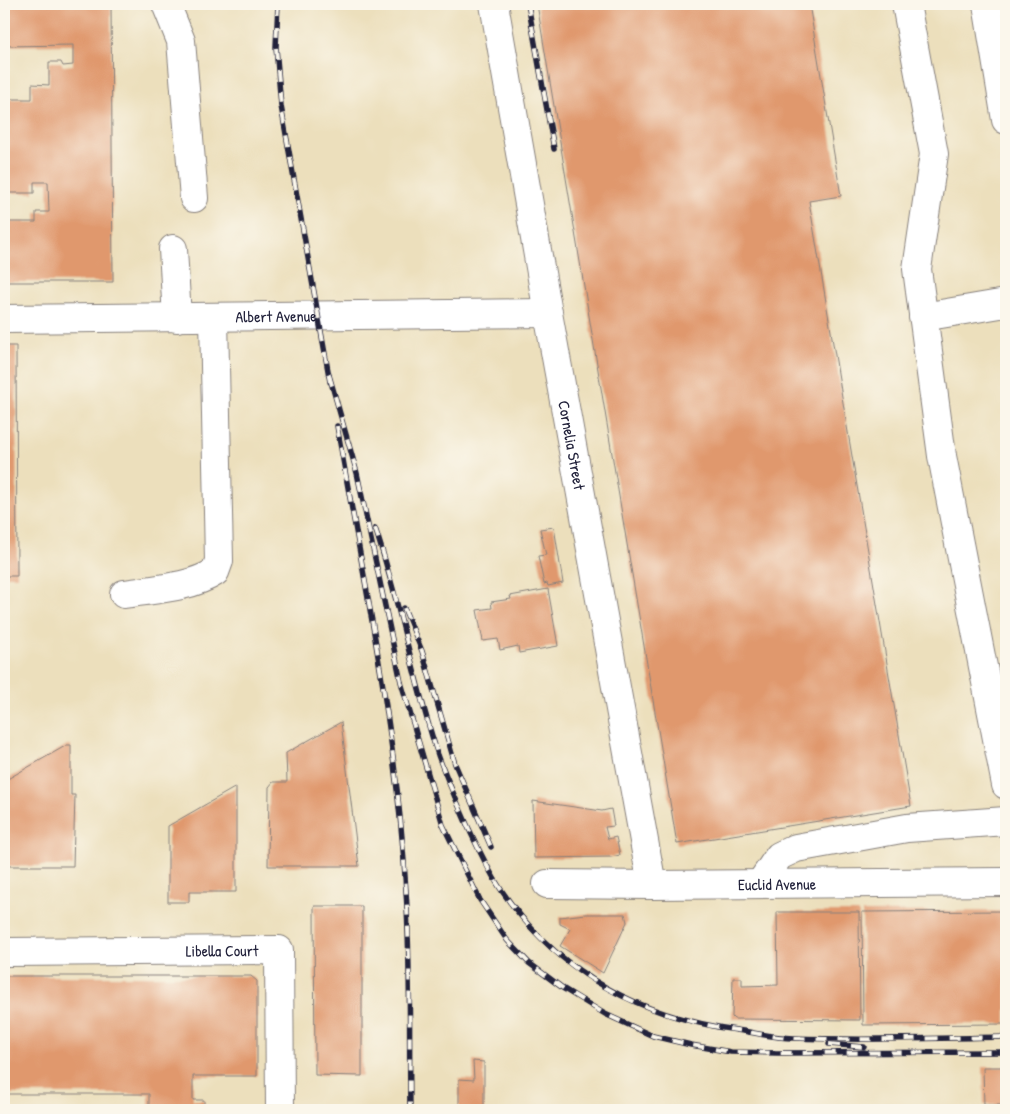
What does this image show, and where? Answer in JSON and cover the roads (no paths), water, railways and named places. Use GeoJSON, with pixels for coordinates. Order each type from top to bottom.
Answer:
{"type":"FeatureCollection","features":[{"type":"Feature","properties":{"kind":"street"},"geometry":{"type":"LineString","coordinates":[[166,4],[181,41],[194,198]]}},
{"type":"Feature","properties":{"kind":"street","name":"Cornelia Street"},"geometry":{"type":"LineString","coordinates":[[494,4],[652,886]]}},
{"type":"Feature","properties":{"kind":"street"},"geometry":{"type":"LineString","coordinates":[[906,4],[934,154],[917,269],[923,317],[942,456],[1006,785]]}},
{"type":"Feature","properties":{"kind":"street"},"geometry":{"type":"LineString","coordinates":[[987,4],[1006,120]]}},
{"type":"Feature","properties":{"kind":"street"},"geometry":{"type":"LineString","coordinates":[[173,249],[178,318]]}},
{"type":"Feature","properties":{"kind":"street"},"geometry":{"type":"LineString","coordinates":[[923,317],[1006,303]]}},
{"type":"Feature","properties":{"kind":"street","name":"Albert Avenue"},"geometry":{"type":"LineString","coordinates":[[4,319],[548,313]]}},
{"type":"Feature","properties":{"kind":"street"},"geometry":{"type":"LineString","coordinates":[[124,594],[190,582],[206,577],[215,572],[219,561],[214,317]]}},
{"type":"Feature","properties":{"kind":"street"},"geometry":{"type":"LineString","coordinates":[[760,884],[780,856],[796,848],[907,828],[1006,821]]}},
{"type":"Feature","properties":{"kind":"street","name":"Euclid Avenue"},"geometry":{"type":"LineString","coordinates":[[547,884],[652,886],[1006,882]]}},
{"type":"Feature","properties":{"kind":"street","name":"Libella Court"},"geometry":{"type":"LineString","coordinates":[[4,952],[279,950],[280,1110]]}},
{"type":"Feature","properties":{"kind":"railway"},"geometry":{"type":"LineString","coordinates":[[278,4],[276,47],[281,106],[330,382]]}},
{"type":"Feature","properties":{"kind":"railway"},"geometry":{"type":"LineString","coordinates":[[528,4],[554,149]]}},
{"type":"Feature","properties":{"kind":"railway"},"geometry":{"type":"LineString","coordinates":[[329,375],[357,473],[401,682],[443,825],[480,900],[507,940],[529,963],[564,989],[605,1014],[653,1036],[691,1045],[731,1052],[1006,1052]]}},
{"type":"Feature","properties":{"kind":"railway"},"geometry":{"type":"LineString","coordinates":[[337,426],[378,657],[402,832],[409,946],[410,1110]]}},
{"type":"Feature","properties":{"kind":"railway"},"geometry":{"type":"LineString","coordinates":[[375,528],[392,584],[429,727],[441,764],[469,829],[497,884],[525,921],[550,947],[577,969],[607,988],[671,1016],[706,1025],[769,1036],[847,1039],[1006,1037]]}},
{"type":"Feature","properties":{"kind":"railway"},"geometry":{"type":"LineString","coordinates":[[404,608],[422,651],[455,764],[491,847]]}},
{"type":"Feature","properties":{"kind":"railway"},"geometry":{"type":"LineString","coordinates":[[829,1044],[864,1047]]}}]}
